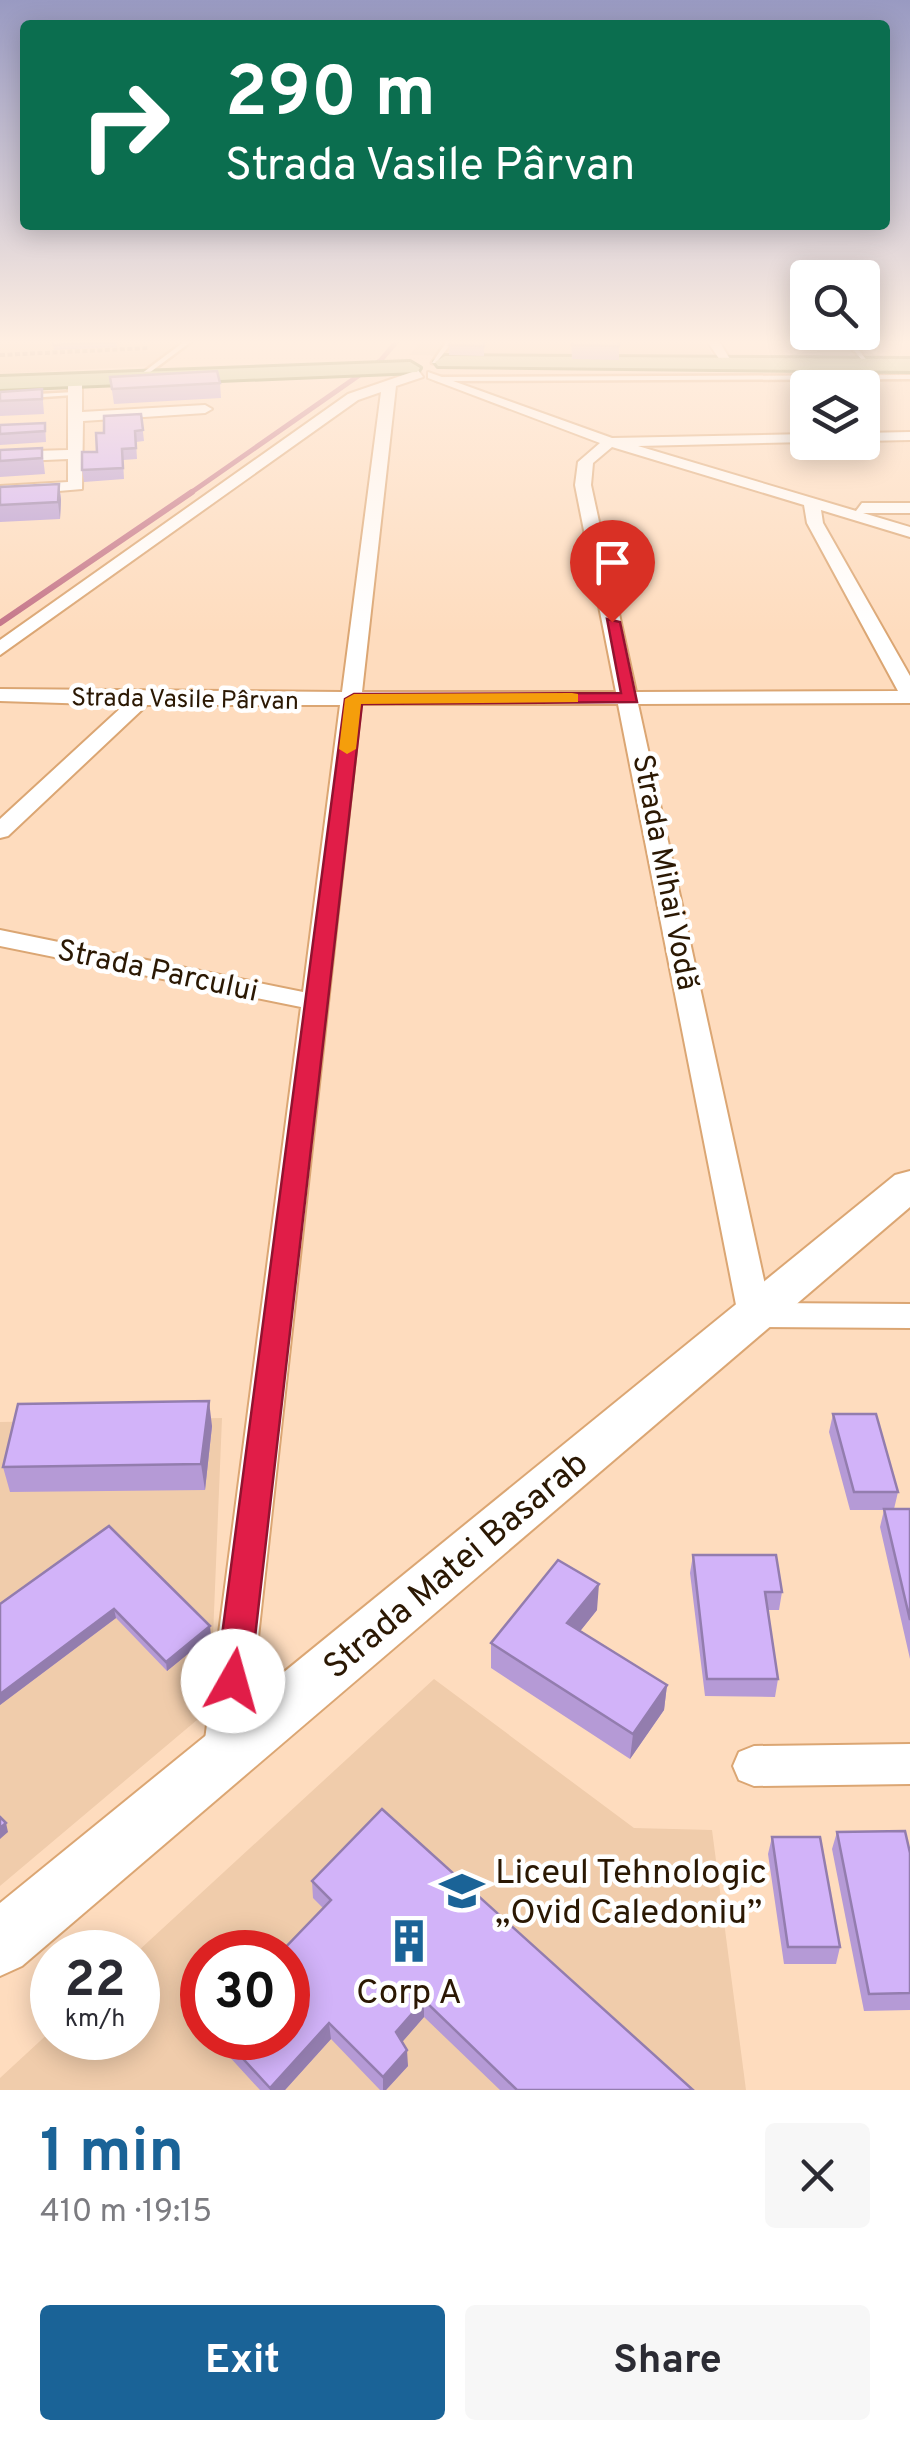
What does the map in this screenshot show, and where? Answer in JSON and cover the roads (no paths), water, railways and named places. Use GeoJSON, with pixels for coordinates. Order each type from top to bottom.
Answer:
{"type":"FeatureCollection","features":[{"type":"Feature","properties":{"kind":"street"},"geometry":{"type":"LineString","coordinates":[[0,490],[76,486],[75,439]]}},
{"type":"Feature","properties":{"kind":"street"},"geometry":{"type":"LineString","coordinates":[[0,649],[295,439]]}},
{"type":"Feature","properties":{"kind":"street"},"geometry":{"type":"LineString","coordinates":[[224,1756],[354,699],[409,439]]}},
{"type":"Feature","properties":{"kind":"street"},"geometry":{"type":"LineString","coordinates":[[601,439],[910,532]]}},
{"type":"Feature","properties":{"kind":"street"},"geometry":{"type":"LineString","coordinates":[[610,442],[782,439]]}},
{"type":"Feature","properties":{"kind":"street","name":"Strada Mihai Vodă"},"geometry":{"type":"LineString","coordinates":[[610,442],[586,462],[583,485],[631,698],[755,1314]]}},
{"type":"Feature","properties":{"kind":"street"},"geometry":{"type":"LineString","coordinates":[[0,458],[76,454]]}},
{"type":"Feature","properties":{"kind":"street"},"geometry":{"type":"LineString","coordinates":[[821,506],[910,508]]}},
{"type":"Feature","properties":{"kind":"street"},"geometry":{"type":"LineString","coordinates":[[821,506],[815,523],[910,696]]}},
{"type":"Feature","properties":{"kind":"street","name":"Strada Vasile Pârvan"},"geometry":{"type":"LineString","coordinates":[[0,694],[142,699],[910,696]]}},
{"type":"Feature","properties":{"kind":"street"},"geometry":{"type":"LineString","coordinates":[[0,831],[142,699]]}},
{"type":"Feature","properties":{"kind":"street","name":"Strada Parcului"},"geometry":{"type":"LineString","coordinates":[[0,938],[315,1002]]}},
{"type":"Feature","properties":{"kind":"street","name":"Strada Matei Basarab"},"geometry":{"type":"LineString","coordinates":[[0,1944],[910,1185]]}},
{"type":"Feature","properties":{"kind":"street"},"geometry":{"type":"LineString","coordinates":[[755,1314],[910,1316]]}},
{"type":"Feature","properties":{"kind":"street"},"geometry":{"type":"LineString","coordinates":[[754,1766],[910,1764]]}},
{"type":"Feature","properties":{"kind":"waterway"},"geometry":{"type":"LineString","coordinates":[[189,494],[268,439]]}},
{"type":"Feature","properties":{"kind":"waterway"},"geometry":{"type":"LineString","coordinates":[[0,623],[192,492]]}},
{"type":"Feature","properties":{"kind":"place","name":"Liceul Tehnologic „Ovid Caledoniu”"},"geometry":{"type":"Point","coordinates":[462,1891]}},
{"type":"Feature","properties":{"kind":"place","name":"Corp A"},"geometry":{"type":"Point","coordinates":[409,1941]}}]}
